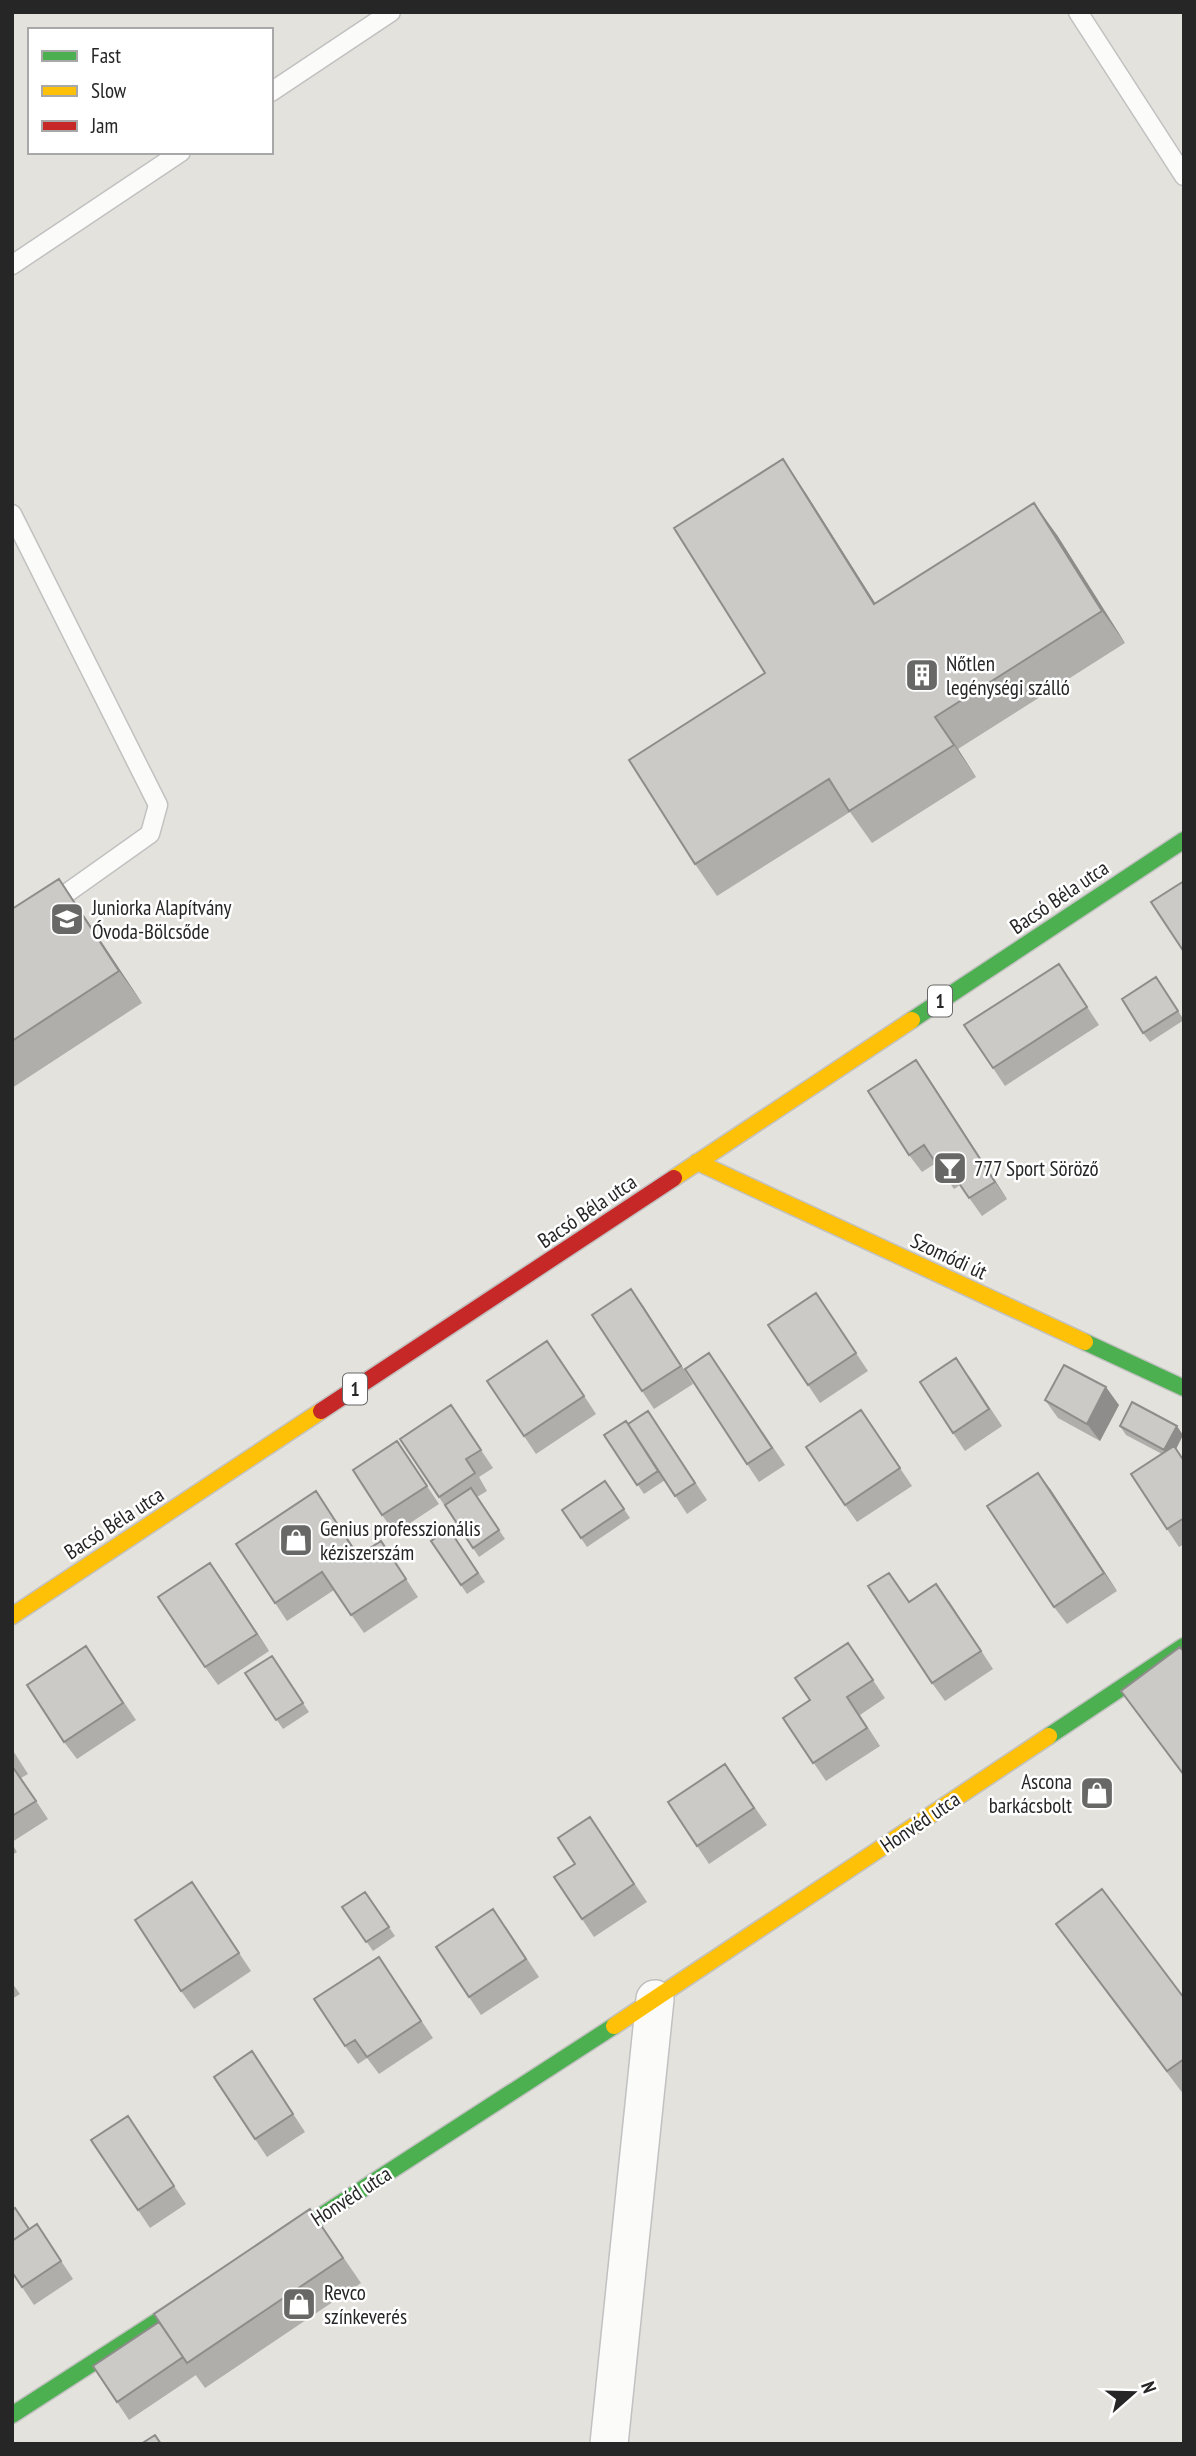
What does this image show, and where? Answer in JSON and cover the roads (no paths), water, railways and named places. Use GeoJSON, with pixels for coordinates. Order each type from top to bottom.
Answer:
{"type":"FeatureCollection","features":[{"type":"Feature","properties":{"kind":"street","name":"Bacsó Béla utca"},"geometry":{"type":"LineString","coordinates":[[12,1616],[1184,840]]}},
{"type":"Feature","properties":{"kind":"street","name":"Szomódi út"},"geometry":{"type":"LineString","coordinates":[[697,1162],[1184,1388]]}},
{"type":"Feature","properties":{"kind":"street","name":"Honvéd utca"},"geometry":{"type":"LineString","coordinates":[[258,2256],[655,1999],[1184,1646]]}},
{"type":"Feature","properties":{"kind":"street"},"geometry":{"type":"LineString","coordinates":[[609,2444],[655,1999]]}},
{"type":"Feature","properties":{"kind":"street"},"geometry":{"type":"LineString","coordinates":[[12,2415],[211,2287]]}},
{"type":"Feature","properties":{"kind":"lane"},"geometry":{"type":"LineString","coordinates":[[273,91],[391,12]]}},
{"type":"Feature","properties":{"kind":"lane"},"geometry":{"type":"LineString","coordinates":[[1078,12],[1184,176]]}},
{"type":"Feature","properties":{"kind":"lane"},"geometry":{"type":"LineString","coordinates":[[12,265],[178,154]]}},
{"type":"Feature","properties":{"kind":"lane"},"geometry":{"type":"LineString","coordinates":[[12,514],[159,805],[150,834],[12,932]]}},
{"type":"Feature","properties":{"kind":"place","name":"Nőtlen legénységi szálló"},"geometry":{"type":"Point","coordinates":[922,675]}},
{"type":"Feature","properties":{"kind":"place","name":"Juniorka Alapítvány Óvoda-Bölcsőde"},"geometry":{"type":"Point","coordinates":[67,919]}},
{"type":"Feature","properties":{"kind":"place","name":"777 Sport Söröző"},"geometry":{"type":"Point","coordinates":[950,1168]}},
{"type":"Feature","properties":{"kind":"place","name":"Genius professzionális kéziszerszám"},"geometry":{"type":"Point","coordinates":[296,1540]}},
{"type":"Feature","properties":{"kind":"place","name":"Ascona barkácsbolt"},"geometry":{"type":"Point","coordinates":[1097,1793]}},
{"type":"Feature","properties":{"kind":"place","name":"Revco színkeverés"},"geometry":{"type":"Point","coordinates":[299,2304]}}]}
